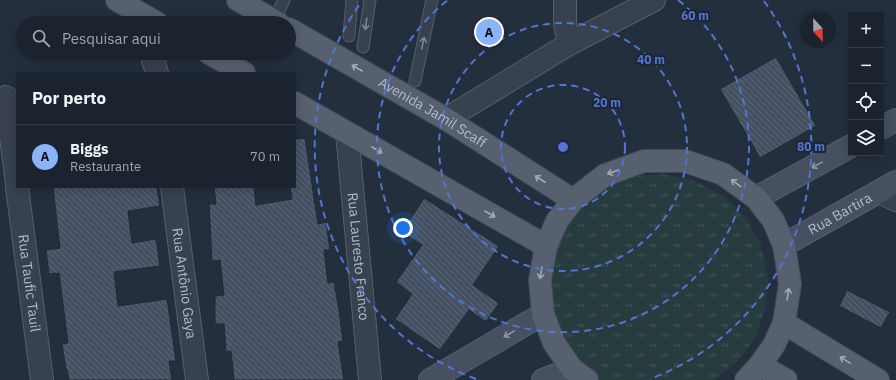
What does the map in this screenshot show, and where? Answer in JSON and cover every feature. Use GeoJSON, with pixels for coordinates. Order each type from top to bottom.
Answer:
{"type":"FeatureCollection","features":[{"type":"Feature","properties":{"kind":"main road"},"geometry":{"type":"LineString","coordinates":[[117,0],[139,16]]}},
{"type":"Feature","properties":{"kind":"main road","name":"Avenida Jamil Scaff"},"geometry":{"type":"LineString","coordinates":[[238,0],[266,16]]}},
{"type":"Feature","properties":{"kind":"main road","name":"Avenida Jamil Scaff"},"geometry":{"type":"LineString","coordinates":[[296,33],[446,119],[573,200]]}},
{"type":"Feature","properties":{"kind":"main road"},"geometry":{"type":"LineString","coordinates":[[219,60],[235,72]]}},
{"type":"Feature","properties":{"kind":"main road"},"geometry":{"type":"LineString","coordinates":[[296,104],[546,246]]}},
{"type":"Feature","properties":{"kind":"main road"},"geometry":{"type":"LineString","coordinates":[[579,374],[554,343],[543,314],[540,280],[546,246],[557,221],[573,200],[605,175],[644,161],[685,161],[724,174],[756,198],[773,220],[784,245],[790,284],[784,323],[774,345],[750,376]]}},
{"type":"Feature","properties":{"kind":"main road"},"geometry":{"type":"LineString","coordinates":[[784,323],[878,380]]}},
{"type":"Feature","properties":{"kind":"main road"},"geometry":{"type":"LineString","coordinates":[[750,376],[786,380]]}},
{"type":"Feature","properties":{"kind":"street"},"geometry":{"type":"LineString","coordinates":[[565,0],[565,24],[569,44]]}},
{"type":"Feature","properties":{"kind":"street"},"geometry":{"type":"LineString","coordinates":[[446,119],[569,44],[654,0]]}},
{"type":"Feature","properties":{"kind":"street"},"geometry":{"type":"LineString","coordinates":[[153,60],[157,72]]}},
{"type":"Feature","properties":{"kind":"street"},"geometry":{"type":"LineString","coordinates":[[8,97],[16,174]]}},
{"type":"Feature","properties":{"kind":"street"},"geometry":{"type":"LineString","coordinates":[[884,126],[896,120]]}},
{"type":"Feature","properties":{"kind":"street","name":"Rua Lauresto Franco"},"geometry":{"type":"LineString","coordinates":[[347,133],[370,380]]}},
{"type":"Feature","properties":{"kind":"street"},"geometry":{"type":"LineString","coordinates":[[756,198],[848,148]]}},
{"type":"Feature","properties":{"kind":"street","name":"Rua Taufic Tauil"},"geometry":{"type":"LineString","coordinates":[[17,188],[42,380]]}},
{"type":"Feature","properties":{"kind":"street","name":"Rua Antônio Gaya"},"geometry":{"type":"LineString","coordinates":[[172,188],[197,380]]}},
{"type":"Feature","properties":{"kind":"street","name":"Rua Bartira"},"geometry":{"type":"LineString","coordinates":[[784,245],[890,191]]}},
{"type":"Feature","properties":{"kind":"street"},"geometry":{"type":"LineString","coordinates":[[430,380],[543,314]]}},
{"type":"Feature","properties":{"kind":"street"},"geometry":{"type":"LineString","coordinates":[[543,380],[579,374]]}},
{"type":"Feature","properties":{"kind":"lane"},"geometry":{"type":"LineString","coordinates":[[281,16],[284,0]]}},
{"type":"Feature","properties":{"kind":"lane"},"geometry":{"type":"LineString","coordinates":[[349,36],[352,0]]}},
{"type":"Feature","properties":{"kind":"lane"},"geometry":{"type":"LineString","coordinates":[[363,47],[370,0]]}},
{"type":"Feature","properties":{"kind":"lane"},"geometry":{"type":"LineString","coordinates":[[416,81],[432,0]]}},
{"type":"Feature","properties":{"kind":"green space"},"geometry":{"type":"Polygon","coordinates":[[[661,174],[693,180],[722,195],[745,217],[761,245],[768,275],[766,306],[756,336],[738,361],[715,380],[597,380],[572,359],[545,302],[555,238],[573,211],[598,190],[628,177],[661,174]]]}},
{"type":"Feature","properties":{"kind":"building"},"geometry":{"type":"Polygon","coordinates":[[[776,57],[816,126],[760,158],[720,89],[776,57]]]}},
{"type":"Feature","properties":{"kind":"building"},"geometry":{"type":"Polygon","coordinates":[[[305,138],[318,224],[326,222],[330,250],[324,250],[328,283],[334,282],[339,310],[343,341],[338,342],[344,380],[234,380],[231,351],[226,352],[224,324],[215,324],[215,296],[224,295],[220,260],[212,261],[209,204],[216,204],[214,188],[254,188],[256,205],[292,199],[290,188],[296,188],[296,139],[305,138]]]}},
{"type":"Feature","properties":{"kind":"building"},"geometry":{"type":"Polygon","coordinates":[[[53,188],[157,188],[160,206],[128,211],[132,243],[156,239],[160,266],[114,272],[118,306],[167,299],[176,361],[169,361],[172,380],[69,380],[62,344],[68,343],[59,273],[49,274],[46,250],[60,248],[53,188]]]}},
{"type":"Feature","properties":{"kind":"building"},"geometry":{"type":"Polygon","coordinates":[[[424,198],[499,246],[473,285],[499,303],[486,322],[469,310],[440,350],[395,319],[412,294],[396,282],[422,245],[402,232],[424,198]]]}},
{"type":"Feature","properties":{"kind":"building"},"geometry":{"type":"Polygon","coordinates":[[[847,290],[890,312],[881,328],[839,306],[847,290]]]}},
{"type":"Feature","properties":{"kind":"place","name":"Biggs"},"geometry":{"type":"Point","coordinates":[489,32]}}]}
